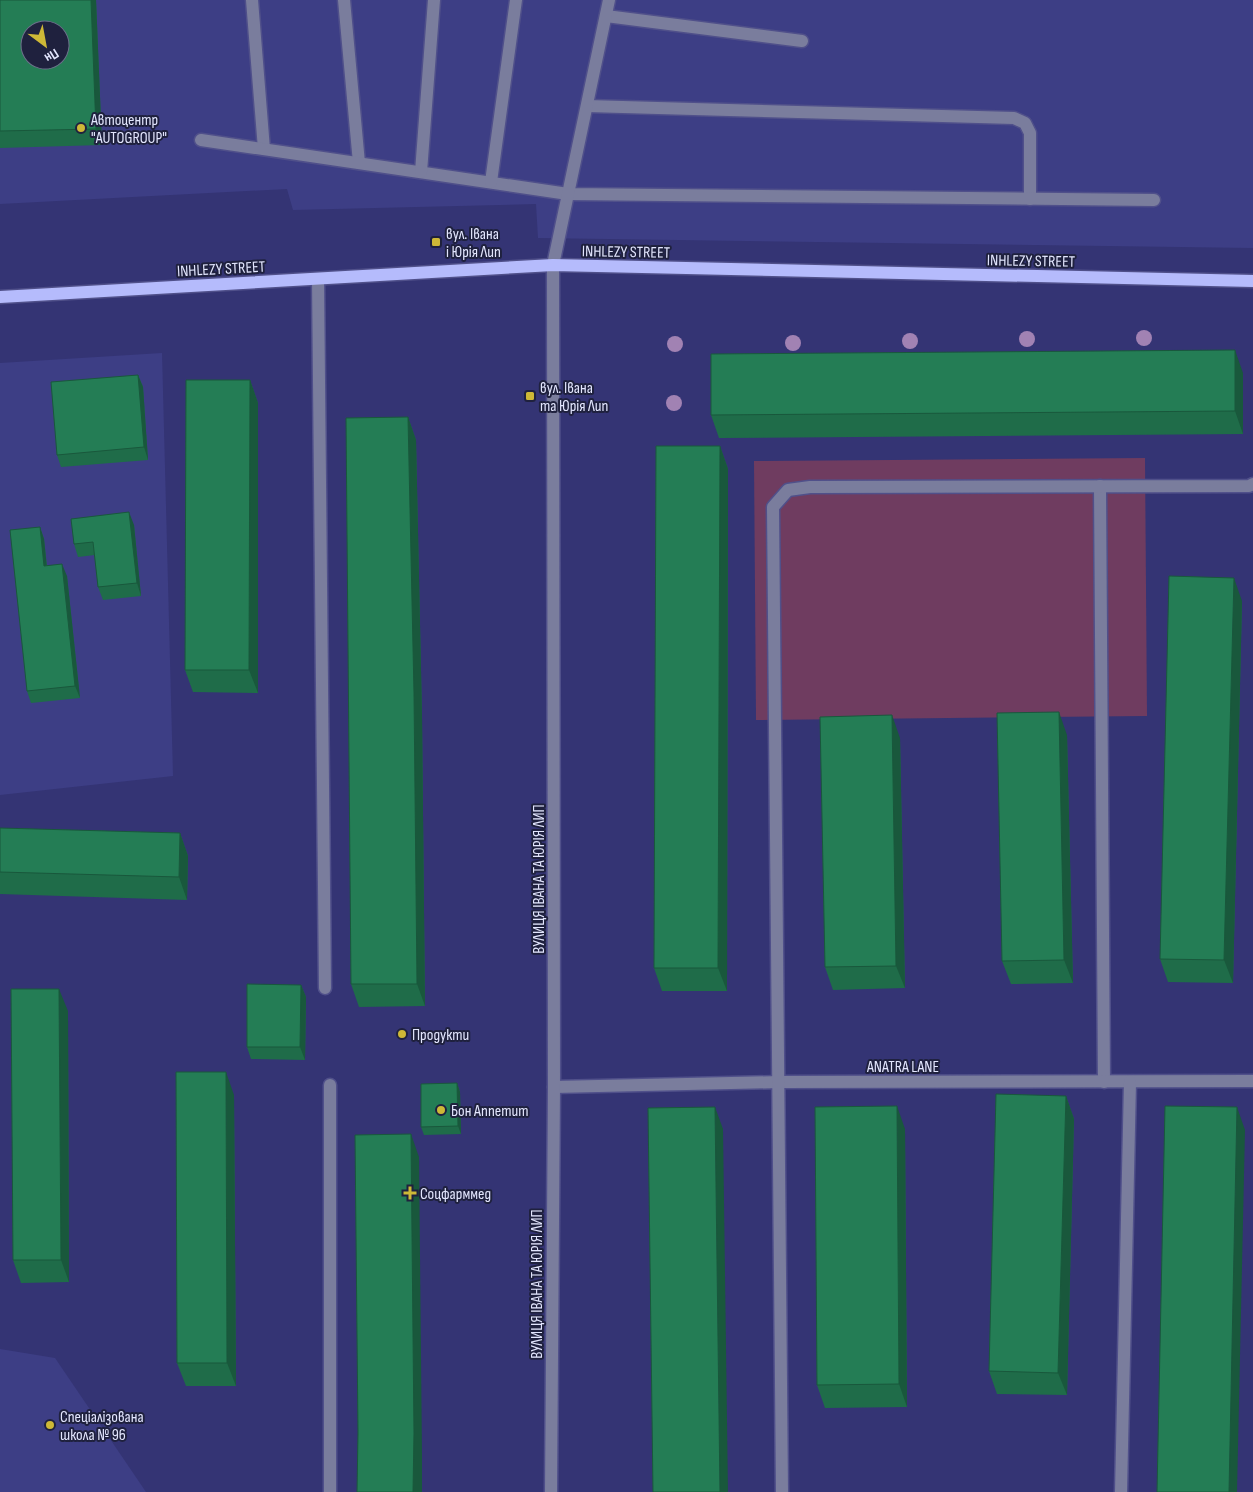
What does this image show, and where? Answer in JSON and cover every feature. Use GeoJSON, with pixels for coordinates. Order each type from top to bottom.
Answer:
{"type":"FeatureCollection","features":[{"type":"Feature","properties":{"kind":"main road","name":"INHLEZY STREET"},"geometry":{"type":"LineString","coordinates":[[0,298],[553,265],[1253,281]]}},
{"type":"Feature","properties":{"kind":"street"},"geometry":{"type":"LineString","coordinates":[[252,0],[264,149]]}},
{"type":"Feature","properties":{"kind":"street"},"geometry":{"type":"LineString","coordinates":[[344,0],[359,163]]}},
{"type":"Feature","properties":{"kind":"street"},"geometry":{"type":"LineString","coordinates":[[420,172],[434,0]]}},
{"type":"Feature","properties":{"kind":"street"},"geometry":{"type":"LineString","coordinates":[[491,182],[516,0]]}},
{"type":"Feature","properties":{"kind":"street","name":"ВУЛИЦЯ ІВАНА ТА ЮРІЯ ЛИП"},"geometry":{"type":"LineString","coordinates":[[551,1492],[554,1087],[553,265],[609,0]]}},
{"type":"Feature","properties":{"kind":"street"},"geometry":{"type":"LineString","coordinates":[[606,16],[802,41]]}},
{"type":"Feature","properties":{"kind":"street"},"geometry":{"type":"LineString","coordinates":[[587,106],[1014,118],[1025,123],[1030,133],[1030,199]]}},
{"type":"Feature","properties":{"kind":"street"},"geometry":{"type":"LineString","coordinates":[[201,140],[568,194],[1154,200]]}},
{"type":"Feature","properties":{"kind":"street"},"geometry":{"type":"LineString","coordinates":[[318,278],[325,988]]}},
{"type":"Feature","properties":{"kind":"street"},"geometry":{"type":"LineString","coordinates":[[782,1492],[773,507],[788,490],[810,487],[1248,486],[1253,484]]}},
{"type":"Feature","properties":{"kind":"street"},"geometry":{"type":"LineString","coordinates":[[1100,486],[1104,1082]]}},
{"type":"Feature","properties":{"kind":"street","name":"ANATRA LANE"},"geometry":{"type":"LineString","coordinates":[[554,1087],[779,1082],[1253,1082]]}},
{"type":"Feature","properties":{"kind":"street"},"geometry":{"type":"LineString","coordinates":[[1121,1492],[1130,1082]]}},
{"type":"Feature","properties":{"kind":"street"},"geometry":{"type":"LineString","coordinates":[[330,1085],[330,1492]]}},
{"type":"Feature","properties":{"kind":"shaded area"},"geometry":{"type":"Polygon","coordinates":[[[0,0],[1253,0],[1253,248],[538,238],[536,204],[293,210],[287,189],[0,204],[0,0]]]}},
{"type":"Feature","properties":{"kind":"shaded area"},"geometry":{"type":"Polygon","coordinates":[[[162,353],[173,776],[0,795],[0,363],[162,353]]]}},
{"type":"Feature","properties":{"kind":"shaded area"},"geometry":{"type":"Polygon","coordinates":[[[1145,458],[1147,716],[756,720],[754,461],[1145,458]]]}},
{"type":"Feature","properties":{"kind":"shaded area","name":"Спеціалізована школа № 96"},"geometry":{"type":"Polygon","coordinates":[[[0,1349],[55,1358],[146,1492],[0,1492],[0,1349]]]}},
{"type":"Feature","properties":{"kind":"building"},"geometry":{"type":"Polygon","coordinates":[[[0,0],[91,0],[96,129],[0,131],[0,0]]]}},
{"type":"Feature","properties":{"kind":"building"},"geometry":{"type":"Polygon","coordinates":[[[1235,350],[1235,411],[711,415],[711,354],[1235,350]]]}},
{"type":"Feature","properties":{"kind":"building"},"geometry":{"type":"Polygon","coordinates":[[[138,375],[144,447],[57,455],[51,382],[138,375]]]}},
{"type":"Feature","properties":{"kind":"building"},"geometry":{"type":"Polygon","coordinates":[[[186,380],[250,380],[249,670],[185,670],[186,380]]]}},
{"type":"Feature","properties":{"kind":"building"},"geometry":{"type":"Polygon","coordinates":[[[408,417],[414,693],[417,984],[351,984],[346,418],[408,417]]]}},
{"type":"Feature","properties":{"kind":"building"},"geometry":{"type":"Polygon","coordinates":[[[656,446],[720,446],[718,968],[654,968],[656,446]]]}},
{"type":"Feature","properties":{"kind":"building"},"geometry":{"type":"Polygon","coordinates":[[[129,512],[137,583],[98,587],[93,542],[74,544],[71,519],[129,512]]]}},
{"type":"Feature","properties":{"kind":"building"},"geometry":{"type":"Polygon","coordinates":[[[40,527],[44,566],[62,564],[75,686],[27,691],[10,530],[40,527]]]}},
{"type":"Feature","properties":{"kind":"building"},"geometry":{"type":"Polygon","coordinates":[[[1169,576],[1234,578],[1224,960],[1160,959],[1169,576]]]}},
{"type":"Feature","properties":{"kind":"building"},"geometry":{"type":"Polygon","coordinates":[[[1059,712],[1064,960],[1002,961],[997,713],[1059,712]]]}},
{"type":"Feature","properties":{"kind":"building"},"geometry":{"type":"Polygon","coordinates":[[[892,715],[896,966],[825,967],[820,717],[892,715]]]}},
{"type":"Feature","properties":{"kind":"building"},"geometry":{"type":"Polygon","coordinates":[[[0,828],[180,833],[179,877],[0,872],[0,828]]]}},
{"type":"Feature","properties":{"kind":"building"},"geometry":{"type":"Polygon","coordinates":[[[247,984],[301,985],[300,1047],[247,1047],[247,984]]]}},
{"type":"Feature","properties":{"kind":"building"},"geometry":{"type":"Polygon","coordinates":[[[11,989],[59,989],[61,1260],[13,1260],[11,989]]]}},
{"type":"Feature","properties":{"kind":"building"},"geometry":{"type":"Polygon","coordinates":[[[176,1072],[226,1072],[227,1363],[177,1363],[176,1072]]]}},
{"type":"Feature","properties":{"kind":"building"},"geometry":{"type":"Polygon","coordinates":[[[457,1083],[458,1126],[421,1127],[421,1084],[457,1083]]]}},
{"type":"Feature","properties":{"kind":"building"},"geometry":{"type":"Polygon","coordinates":[[[996,1094],[1066,1096],[1058,1373],[989,1371],[996,1094]]]}},
{"type":"Feature","properties":{"kind":"building"},"geometry":{"type":"Polygon","coordinates":[[[897,1106],[899,1384],[817,1385],[815,1107],[897,1106]]]}},
{"type":"Feature","properties":{"kind":"building"},"geometry":{"type":"Polygon","coordinates":[[[1165,1106],[1237,1107],[1229,1492],[1157,1492],[1165,1106]]]}},
{"type":"Feature","properties":{"kind":"building"},"geometry":{"type":"Polygon","coordinates":[[[715,1107],[720,1492],[653,1492],[648,1108],[715,1107]]]}},
{"type":"Feature","properties":{"kind":"building"},"geometry":{"type":"Polygon","coordinates":[[[411,1134],[413,1492],[357,1492],[355,1135],[411,1134]]]}},
{"type":"Feature","properties":{"kind":"place","name":"Автоцентр \"AUTOGROUP\""},"geometry":{"type":"Point","coordinates":[81,128]}},
{"type":"Feature","properties":{"kind":"place","name":"вул. Івана і Юрія Лип"},"geometry":{"type":"Point","coordinates":[436,242]}},
{"type":"Feature","properties":{"kind":"place","name":"вул. Івана та Юрія Лип"},"geometry":{"type":"Point","coordinates":[530,396]}},
{"type":"Feature","properties":{"kind":"place","name":"Продукти"},"geometry":{"type":"Point","coordinates":[402,1034]}},
{"type":"Feature","properties":{"kind":"place","name":"Бон Аппетит"},"geometry":{"type":"Point","coordinates":[441,1110]}},
{"type":"Feature","properties":{"kind":"place","name":"Соцфарммед"},"geometry":{"type":"Point","coordinates":[410,1193]}},
{"type":"Feature","properties":{"kind":"place","name":"Спеціалізована школа № 96"},"geometry":{"type":"Point","coordinates":[50,1425]}}]}
